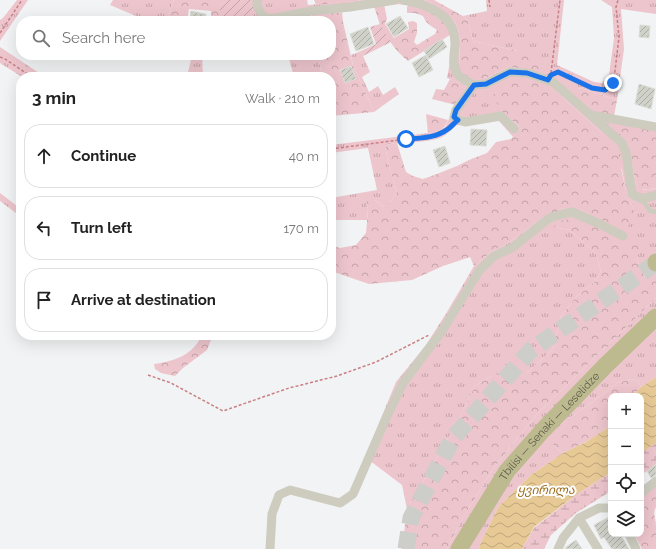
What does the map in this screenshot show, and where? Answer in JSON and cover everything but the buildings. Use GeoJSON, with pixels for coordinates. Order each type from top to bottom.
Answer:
{"type":"FeatureCollection","features":[{"type":"Feature","properties":{"kind":"highway","name":"Tbilisi — Senaki — Leselidze"},"geometry":{"type":"LineString","coordinates":[[458,549],[506,471],[579,392],[656,317]]}},
{"type":"Feature","properties":{"kind":"street"},"geometry":{"type":"LineString","coordinates":[[257,0],[257,6],[262,15],[264,16]]}},
{"type":"Feature","properties":{"kind":"street"},"geometry":{"type":"LineString","coordinates":[[286,16],[311,11],[395,0]]}},
{"type":"Feature","properties":{"kind":"street"},"geometry":{"type":"LineString","coordinates":[[403,0],[428,6],[446,18],[453,28],[455,41],[454,66],[457,75],[474,85],[486,84],[510,72],[527,73],[553,82],[622,143],[626,153],[632,194],[642,199],[656,195]]}},
{"type":"Feature","properties":{"kind":"street"},"geometry":{"type":"LineString","coordinates":[[474,85],[456,110],[454,117],[465,122],[501,116],[514,130]]}},
{"type":"Feature","properties":{"kind":"street"},"geometry":{"type":"LineString","coordinates":[[589,115],[656,127]]}},
{"type":"Feature","properties":{"kind":"street"},"geometry":{"type":"LineString","coordinates":[[270,549],[272,514],[279,495],[290,490],[340,503],[353,494],[403,383],[442,331],[479,271],[486,263],[494,256],[512,248],[548,220],[555,216],[572,212],[623,236]]}},
{"type":"Feature","properties":{"kind":"street"},"geometry":{"type":"LineString","coordinates":[[644,491],[656,481]]}},
{"type":"Feature","properties":{"kind":"street"},"geometry":{"type":"LineString","coordinates":[[558,549],[563,538],[579,518],[599,508],[608,508]]}},
{"type":"Feature","properties":{"kind":"street"},"geometry":{"type":"LineString","coordinates":[[579,518],[598,549]]}},
{"type":"Feature","properties":{"kind":"street"},"geometry":{"type":"LineString","coordinates":[[630,537],[636,549]]}},
{"type":"Feature","properties":{"kind":"lane"},"geometry":{"type":"LineString","coordinates":[[642,199],[650,211],[656,212]]}},
{"type":"Feature","properties":{"kind":"path"},"geometry":{"type":"LineString","coordinates":[[0,33],[22,0]]}},
{"type":"Feature","properties":{"kind":"path"},"geometry":{"type":"LineString","coordinates":[[489,0],[490,7]]}},
{"type":"Feature","properties":{"kind":"path"},"geometry":{"type":"LineString","coordinates":[[560,0],[551,75],[558,72],[592,88],[605,90],[613,83],[616,71],[619,37],[616,7],[618,0]]}},
{"type":"Feature","properties":{"kind":"path"},"geometry":{"type":"LineString","coordinates":[[0,57],[24,72]]}},
{"type":"Feature","properties":{"kind":"path"},"geometry":{"type":"LineString","coordinates":[[336,148],[427,137],[439,134],[448,129],[458,120]]}},
{"type":"Feature","properties":{"kind":"path"},"geometry":{"type":"LineString","coordinates":[[148,375],[171,383],[223,411],[289,388],[336,376],[376,362],[426,336],[442,331]]}},
{"type":"Feature","properties":{"kind":"green space"},"geometry":{"type":"Polygon","coordinates":[[[17,0],[28,0],[0,41],[0,20],[17,0]]]}},
{"type":"Feature","properties":{"kind":"green space"},"geometry":{"type":"Polygon","coordinates":[[[113,0],[174,0],[168,16],[136,16],[110,5],[113,0]]]}},
{"type":"Feature","properties":{"kind":"green space"},"geometry":{"type":"Polygon","coordinates":[[[174,0],[220,0],[220,16],[211,16],[211,11],[189,9],[188,16],[168,16],[174,0]]]}},
{"type":"Feature","properties":{"kind":"green space"},"geometry":{"type":"Polygon","coordinates":[[[220,0],[254,0],[254,16],[220,16],[220,0]]]}},
{"type":"Feature","properties":{"kind":"green space"},"geometry":{"type":"Polygon","coordinates":[[[254,0],[307,0],[308,5],[366,0],[424,0],[431,3],[453,19],[458,28],[460,42],[459,65],[485,78],[510,67],[527,69],[518,51],[473,41],[468,21],[463,16],[487,11],[486,0],[564,0],[557,65],[594,82],[602,83],[609,75],[614,38],[612,7],[601,0],[656,0],[656,14],[621,9],[624,49],[617,100],[577,88],[597,113],[656,124],[621,127],[621,135],[628,146],[636,184],[645,190],[656,188],[656,274],[645,277],[637,260],[639,248],[552,223],[558,228],[570,230],[596,254],[601,271],[596,281],[577,296],[561,316],[553,349],[527,373],[495,374],[475,386],[457,423],[407,509],[402,485],[365,457],[396,382],[426,345],[474,266],[491,252],[510,242],[545,216],[564,208],[583,211],[606,222],[634,210],[626,191],[622,170],[602,133],[550,84],[501,111],[521,128],[513,137],[498,120],[468,125],[457,125],[448,133],[437,139],[385,145],[388,162],[397,192],[392,200],[383,207],[375,200],[366,200],[368,210],[367,220],[336,220],[336,197],[377,190],[368,148],[336,152],[336,144],[428,133],[438,131],[445,127],[467,86],[447,78],[452,43],[450,35],[409,5],[396,4],[307,16],[254,16],[254,0]]]}},
{"type":"Feature","properties":{"kind":"green space"},"geometry":{"type":"Polygon","coordinates":[[[314,0],[366,0],[316,5],[314,0]]]}},
{"type":"Feature","properties":{"kind":"green space"},"geometry":{"type":"Polygon","coordinates":[[[424,0],[434,0],[463,16],[468,21],[473,41],[518,51],[549,63],[546,75],[527,69],[510,67],[476,81],[462,73],[459,65],[460,42],[458,28],[453,19],[431,3],[424,0]]]}},
{"type":"Feature","properties":{"kind":"green space"},"geometry":{"type":"Polygon","coordinates":[[[384,4],[387,19],[385,24],[394,38],[409,29],[408,22],[413,21],[417,23],[417,33],[414,42],[417,45],[435,34],[437,30],[427,23],[423,16],[415,13],[407,13],[407,7],[409,5],[427,9],[449,27],[450,35],[408,61],[392,44],[380,25],[374,6],[384,4]]]}},
{"type":"Feature","properties":{"kind":"green space"},"geometry":{"type":"Polygon","coordinates":[[[342,12],[353,65],[374,112],[336,116],[336,72],[321,72],[319,60],[336,60],[336,16],[312,15],[342,12]]]}},
{"type":"Feature","properties":{"kind":"green space"},"geometry":{"type":"Polygon","coordinates":[[[380,24],[391,42],[363,56],[361,51],[376,44],[370,27],[380,24]]]}},
{"type":"Feature","properties":{"kind":"green space"},"geometry":{"type":"Polygon","coordinates":[[[0,47],[16,58],[16,60],[20,60],[38,72],[16,73],[0,63],[0,47]]]}},
{"type":"Feature","properties":{"kind":"green space"},"geometry":{"type":"Polygon","coordinates":[[[361,51],[370,72],[362,77],[369,92],[378,86],[383,95],[395,87],[399,94],[374,112],[353,65],[351,55],[361,51]]]}},
{"type":"Feature","properties":{"kind":"green space"},"geometry":{"type":"Polygon","coordinates":[[[191,60],[202,60],[203,72],[188,72],[191,60]]]}},
{"type":"Feature","properties":{"kind":"green space"},"geometry":{"type":"Polygon","coordinates":[[[289,60],[319,60],[321,72],[293,72],[289,60]]]}},
{"type":"Feature","properties":{"kind":"green space"},"geometry":{"type":"Polygon","coordinates":[[[508,78],[526,78],[550,84],[617,149],[626,191],[634,210],[626,233],[583,211],[564,208],[545,216],[510,242],[491,252],[474,266],[470,257],[443,266],[412,280],[369,284],[336,273],[336,247],[340,248],[356,245],[366,233],[368,210],[366,200],[370,195],[374,197],[375,200],[383,207],[392,200],[397,192],[388,162],[385,145],[397,143],[406,172],[423,179],[487,153],[496,142],[511,139],[521,128],[501,111],[494,97],[499,85],[508,78]]]}},
{"type":"Feature","properties":{"kind":"green space"},"geometry":{"type":"Polygon","coordinates":[[[450,79],[467,86],[456,105],[432,99],[436,89],[444,90],[450,79]]]}},
{"type":"Feature","properties":{"kind":"green space"},"geometry":{"type":"Polygon","coordinates":[[[577,88],[617,100],[614,116],[597,113],[574,94],[577,88]]]}},
{"type":"Feature","properties":{"kind":"green space"},"geometry":{"type":"Polygon","coordinates":[[[426,114],[448,120],[440,130],[428,133],[426,114]]]}},
{"type":"Feature","properties":{"kind":"green space"},"geometry":{"type":"Polygon","coordinates":[[[626,124],[656,131],[656,188],[648,190],[640,189],[636,184],[628,146],[621,136],[621,127],[626,124]]]}},
{"type":"Feature","properties":{"kind":"green space"},"geometry":{"type":"Polygon","coordinates":[[[0,193],[16,205],[16,213],[0,201],[0,193]]]}},
{"type":"Feature","properties":{"kind":"green space"},"geometry":{"type":"Polygon","coordinates":[[[574,218],[640,247],[637,260],[645,277],[656,274],[656,298],[537,414],[493,469],[460,523],[447,549],[402,549],[407,509],[457,423],[475,386],[495,374],[527,373],[553,349],[561,316],[577,296],[596,281],[601,271],[596,254],[570,230],[558,228],[551,223],[574,218]]]}},
{"type":"Feature","properties":{"kind":"green space"},"geometry":{"type":"Polygon","coordinates":[[[656,298],[656,377],[641,387],[638,381],[631,379],[617,383],[561,424],[554,446],[563,453],[531,475],[499,506],[479,549],[447,549],[460,523],[493,469],[537,414],[656,298]]]}},
{"type":"Feature","properties":{"kind":"green space"},"geometry":{"type":"Polygon","coordinates":[[[199,340],[211,340],[207,350],[175,376],[161,373],[155,369],[154,364],[176,359],[182,356],[194,348],[199,340]]]}},
{"type":"Feature","properties":{"kind":"green space"},"geometry":{"type":"Polygon","coordinates":[[[631,379],[638,381],[641,387],[636,393],[608,393],[608,427],[590,440],[563,453],[554,446],[552,436],[561,424],[617,383],[631,379]]]}},
{"type":"Feature","properties":{"kind":"green space"},"geometry":{"type":"Polygon","coordinates":[[[656,443],[656,464],[644,473],[644,465],[644,451],[656,443]]]}},
{"type":"Feature","properties":{"kind":"green space"},"geometry":{"type":"Polygon","coordinates":[[[608,474],[608,493],[576,513],[551,535],[544,549],[522,549],[534,528],[577,494],[608,474]]]}},
{"type":"Feature","properties":{"kind":"green space"},"geometry":{"type":"Polygon","coordinates":[[[656,485],[656,507],[654,514],[656,526],[656,549],[642,549],[636,537],[644,537],[644,495],[656,485]]]}},
{"type":"Feature","properties":{"kind":"water"},"geometry":{"type":"Polygon","coordinates":[[[656,377],[656,443],[644,451],[644,393],[636,393],[641,387],[656,377]]]}},
{"type":"Feature","properties":{"kind":"water","name":"ყვირილა"},"geometry":{"type":"Polygon","coordinates":[[[608,426],[608,474],[577,494],[534,527],[522,549],[479,549],[499,506],[531,475],[563,453],[586,442],[608,426]]]}},
{"type":"Feature","properties":{"kind":"tunnel"},"geometry":{"type":"LineString","coordinates":[[406,549],[411,518],[453,438],[531,350],[656,263]]}},
{"type":"Feature","properties":{"kind":"route"},"geometry":{"type":"LineString","coordinates":[[406,139],[427,137],[439,134],[448,129],[458,120],[454,117],[456,110],[474,85],[486,84],[510,72],[527,73],[548,80],[551,75],[558,72],[592,88],[605,90],[613,83]]}}]}
